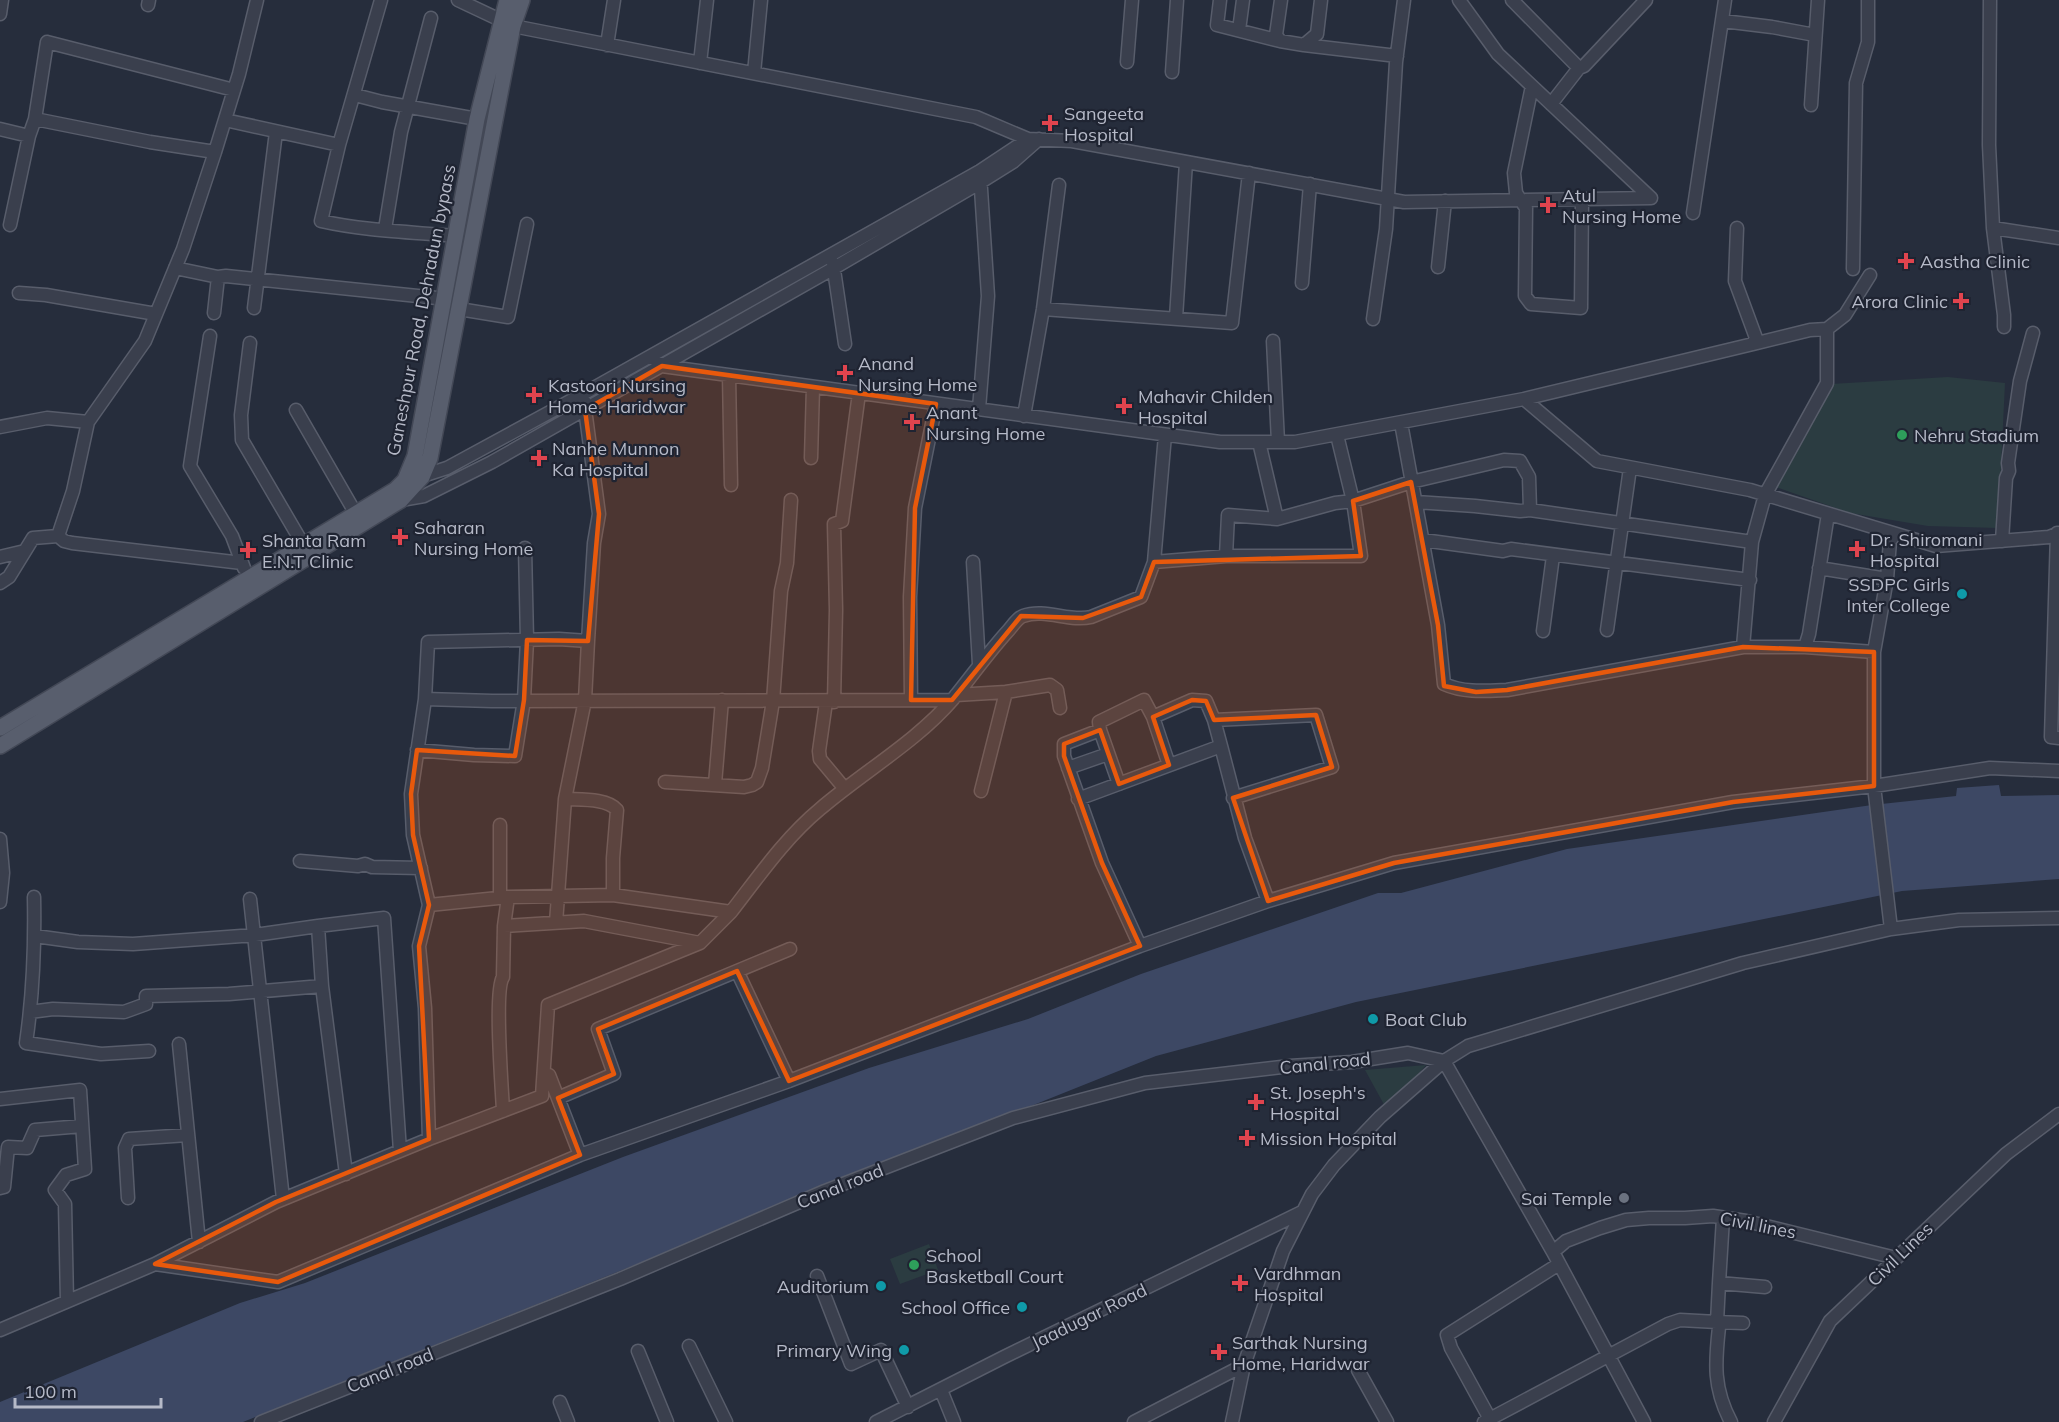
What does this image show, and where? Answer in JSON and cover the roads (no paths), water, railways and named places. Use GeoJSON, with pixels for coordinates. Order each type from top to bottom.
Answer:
{"type":"FeatureCollection","features":[{"type":"Feature","properties":{"kind":"main road","name":"Ganeshpur Road, Dehradun bypass"},"geometry":{"type":"LineString","coordinates":[[0,728],[304,546],[395,490],[405,480],[415,456],[477,119],[507,23],[507,0]]}},
{"type":"Feature","properties":{"kind":"main road"},"geometry":{"type":"LineString","coordinates":[[0,746],[401,500],[422,477],[430,458],[459,309],[507,23],[522,0]]}},
{"type":"Feature","properties":{"kind":"street"},"geometry":{"type":"LineString","coordinates":[[0,14],[2,0]]}},
{"type":"Feature","properties":{"kind":"street"},"geometry":{"type":"LineString","coordinates":[[58,536],[73,490],[88,422],[145,341],[175,268],[225,120],[257,0]]}},
{"type":"Feature","properties":{"kind":"street"},"geometry":{"type":"LineString","coordinates":[[381,0],[339,145],[321,221],[352,228],[456,236]]}},
{"type":"Feature","properties":{"kind":"street"},"geometry":{"type":"LineString","coordinates":[[458,0],[507,23],[607,45],[976,117],[1033,139],[1072,141],[1404,202],[1651,198],[1498,54],[1459,0]]}},
{"type":"Feature","properties":{"kind":"street"},"geometry":{"type":"LineString","coordinates":[[607,45],[614,0]]}},
{"type":"Feature","properties":{"kind":"street"},"geometry":{"type":"LineString","coordinates":[[700,63],[707,0]]}},
{"type":"Feature","properties":{"kind":"street"},"geometry":{"type":"LineString","coordinates":[[754,74],[761,0]]}},
{"type":"Feature","properties":{"kind":"street"},"geometry":{"type":"LineString","coordinates":[[1127,62],[1132,0]]}},
{"type":"Feature","properties":{"kind":"street"},"geometry":{"type":"LineString","coordinates":[[1172,72],[1177,0]]}},
{"type":"Feature","properties":{"kind":"street"},"geometry":{"type":"LineString","coordinates":[[1220,0],[1217,25],[1280,41],[1397,56]]}},
{"type":"Feature","properties":{"kind":"street"},"geometry":{"type":"LineString","coordinates":[[1239,30],[1243,0]]}},
{"type":"Feature","properties":{"kind":"street"},"geometry":{"type":"LineString","coordinates":[[1280,41],[1276,35],[1281,0]]}},
{"type":"Feature","properties":{"kind":"street"},"geometry":{"type":"LineString","coordinates":[[1304,45],[1317,34],[1321,0]]}},
{"type":"Feature","properties":{"kind":"street"},"geometry":{"type":"LineString","coordinates":[[1373,319],[1385,236],[1397,56],[1404,0]]}},
{"type":"Feature","properties":{"kind":"street"},"geometry":{"type":"LineString","coordinates":[[1512,0],[1579,68]]}},
{"type":"Feature","properties":{"kind":"street"},"geometry":{"type":"LineString","coordinates":[[1551,104],[1579,68],[1584,66],[1646,0]]}},
{"type":"Feature","properties":{"kind":"street"},"geometry":{"type":"LineString","coordinates":[[1693,213],[1723,21],[1723,0]]}},
{"type":"Feature","properties":{"kind":"street"},"geometry":{"type":"LineString","coordinates":[[1810,105],[1818,0]]}},
{"type":"Feature","properties":{"kind":"street"},"geometry":{"type":"LineString","coordinates":[[1853,269],[1856,83],[1869,42],[1868,0]]}},
{"type":"Feature","properties":{"kind":"street"},"geometry":{"type":"LineString","coordinates":[[1990,0],[1989,145],[1994,228],[2004,327]]}},
{"type":"Feature","properties":{"kind":"street"},"geometry":{"type":"LineString","coordinates":[[385,229],[401,132],[410,106],[431,18]]}},
{"type":"Feature","properties":{"kind":"street"},"geometry":{"type":"LineString","coordinates":[[1723,21],[1815,35]]}},
{"type":"Feature","properties":{"kind":"street"},"geometry":{"type":"LineString","coordinates":[[10,225],[34,118],[47,42],[234,90]]}},
{"type":"Feature","properties":{"kind":"street"},"geometry":{"type":"LineString","coordinates":[[1532,86],[1514,173],[1516,193],[1526,208],[1525,296],[1531,304],[1581,308],[1581,199]]}},
{"type":"Feature","properties":{"kind":"street"},"geometry":{"type":"LineString","coordinates":[[355,95],[477,119]]}},
{"type":"Feature","properties":{"kind":"street"},"geometry":{"type":"LineString","coordinates":[[34,118],[150,142],[215,152]]}},
{"type":"Feature","properties":{"kind":"street"},"geometry":{"type":"LineString","coordinates":[[225,120],[339,145]]}},
{"type":"Feature","properties":{"kind":"street"},"geometry":{"type":"LineString","coordinates":[[0,129],[29,136]]}},
{"type":"Feature","properties":{"kind":"street"},"geometry":{"type":"LineString","coordinates":[[254,308],[276,132]]}},
{"type":"Feature","properties":{"kind":"street"},"geometry":{"type":"LineString","coordinates":[[401,500],[424,496],[492,462],[585,410],[980,176],[1033,139]]}},
{"type":"Feature","properties":{"kind":"street"},"geometry":{"type":"LineString","coordinates":[[1176,318],[1186,162]]}},
{"type":"Feature","properties":{"kind":"street"},"geometry":{"type":"LineString","coordinates":[[1043,309],[1232,323],[1249,173]]}},
{"type":"Feature","properties":{"kind":"street"},"geometry":{"type":"LineString","coordinates":[[978,409],[988,296],[980,176]]}},
{"type":"Feature","properties":{"kind":"street"},"geometry":{"type":"LineString","coordinates":[[1302,283],[1310,184]]}},
{"type":"Feature","properties":{"kind":"street"},"geometry":{"type":"LineString","coordinates":[[1024,416],[1043,309],[1059,185]]}},
{"type":"Feature","properties":{"kind":"street"},"geometry":{"type":"LineString","coordinates":[[1438,267],[1445,201]]}},
{"type":"Feature","properties":{"kind":"street"},"geometry":{"type":"LineString","coordinates":[[459,309],[508,317],[527,224]]}},
{"type":"Feature","properties":{"kind":"street"},"geometry":{"type":"LineString","coordinates":[[1737,228],[1735,281],[1756,338],[1753,344]]}},
{"type":"Feature","properties":{"kind":"street"},"geometry":{"type":"LineString","coordinates":[[1994,228],[2059,238]]}},
{"type":"Feature","properties":{"kind":"street"},"geometry":{"type":"LineString","coordinates":[[833,262],[845,344]]}},
{"type":"Feature","properties":{"kind":"street"},"geometry":{"type":"LineString","coordinates":[[405,480],[447,468],[651,356],[833,262]]}},
{"type":"Feature","properties":{"kind":"street"},"geometry":{"type":"LineString","coordinates":[[175,268],[218,277],[226,276],[444,301]]}},
{"type":"Feature","properties":{"kind":"street"},"geometry":{"type":"LineString","coordinates":[[651,356],[662,366],[1165,435],[1220,442],[1295,442],[1524,399],[1810,330],[1827,329],[1845,315],[1870,275]]}},
{"type":"Feature","properties":{"kind":"street"},"geometry":{"type":"LineString","coordinates":[[214,313],[218,277]]}},
{"type":"Feature","properties":{"kind":"street"},"geometry":{"type":"LineString","coordinates":[[19,293],[46,295],[156,314]]}},
{"type":"Feature","properties":{"kind":"street"},"geometry":{"type":"LineString","coordinates":[[1743,647],[1752,542],[1765,495],[1827,383],[1827,329]]}},
{"type":"Feature","properties":{"kind":"street"},"geometry":{"type":"LineString","coordinates":[[2002,541],[2006,478],[2009,471],[2007,464],[2020,381],[2033,333]]}},
{"type":"Feature","properties":{"kind":"street"},"geometry":{"type":"LineString","coordinates":[[210,336],[190,466],[232,536],[248,579]]}},
{"type":"Feature","properties":{"kind":"street"},"geometry":{"type":"LineString","coordinates":[[1273,340],[1278,442]]}},
{"type":"Feature","properties":{"kind":"street"},"geometry":{"type":"LineString","coordinates":[[250,343],[241,415],[242,440],[304,546]]}},
{"type":"Feature","properties":{"kind":"street"},"geometry":{"type":"LineString","coordinates":[[729,375],[730,485]]}},
{"type":"Feature","properties":{"kind":"street"},"geometry":{"type":"LineString","coordinates":[[811,458],[813,387]]}},
{"type":"Feature","properties":{"kind":"street"},"geometry":{"type":"LineString","coordinates":[[844,789],[820,759],[819,752],[830,702],[836,610],[834,524],[842,521],[859,393]]}},
{"type":"Feature","properties":{"kind":"street"},"geometry":{"type":"LineString","coordinates":[[556,923],[565,799],[585,700],[594,543],[599,514],[583,394]]}},
{"type":"Feature","properties":{"kind":"street"},"geometry":{"type":"LineString","coordinates":[[1524,399],[1597,461],[1765,495],[1936,546],[2049,537],[2058,533],[2051,737],[2059,738]]}},
{"type":"Feature","properties":{"kind":"street"},"geometry":{"type":"LineString","coordinates":[[911,700],[910,597],[915,508],[936,404]]}},
{"type":"Feature","properties":{"kind":"street"},"geometry":{"type":"LineString","coordinates":[[296,410],[356,514]]}},
{"type":"Feature","properties":{"kind":"street"},"geometry":{"type":"LineString","coordinates":[[0,427],[47,418],[88,422]]}},
{"type":"Feature","properties":{"kind":"street"},"geometry":{"type":"LineString","coordinates":[[1401,423],[1438,625],[1444,684],[1476,692],[1507,690],[1743,647],[1805,646],[1874,652]]}},
{"type":"Feature","properties":{"kind":"street"},"geometry":{"type":"LineString","coordinates":[[0,1330],[155,1264],[283,1199],[542,1096],[549,1005],[700,943],[731,912],[782,847],[818,810],[924,728],[954,698],[979,664],[1021,616],[1048,614],[1083,618],[1141,597],[1154,561],[1165,435]]}},
{"type":"Feature","properties":{"kind":"street"},"geometry":{"type":"LineString","coordinates":[[1154,561],[1226,556],[1361,556],[1353,501],[1337,435]]}},
{"type":"Feature","properties":{"kind":"street"},"geometry":{"type":"LineString","coordinates":[[1259,442],[1277,519]]}},
{"type":"Feature","properties":{"kind":"street"},"geometry":{"type":"LineString","coordinates":[[1226,556],[1228,515],[1277,519],[1335,503],[1353,501],[1411,482],[1504,460],[1520,461],[1529,477],[1530,510]]}},
{"type":"Feature","properties":{"kind":"street"},"geometry":{"type":"LineString","coordinates":[[1606,630],[1630,468]]}},
{"type":"Feature","properties":{"kind":"street"},"geometry":{"type":"LineString","coordinates":[[665,782],[744,787],[757,782],[762,768],[773,701],[781,591],[787,563],[791,500]]}},
{"type":"Feature","properties":{"kind":"street"},"geometry":{"type":"LineString","coordinates":[[1416,502],[1530,510],[1752,542]]}},
{"type":"Feature","properties":{"kind":"street"},"geometry":{"type":"LineString","coordinates":[[1805,646],[1809,634],[1828,514]]}},
{"type":"Feature","properties":{"kind":"street"},"geometry":{"type":"LineString","coordinates":[[1891,929],[1874,786],[1874,652],[1887,579],[1890,541],[1895,534]]}},
{"type":"Feature","properties":{"kind":"street"},"geometry":{"type":"LineString","coordinates":[[0,583],[9,578],[33,538],[58,536],[72,543],[242,562]]}},
{"type":"Feature","properties":{"kind":"street"},"geometry":{"type":"LineString","coordinates":[[1423,540],[1503,550],[1512,549],[1750,580]]}},
{"type":"Feature","properties":{"kind":"street"},"geometry":{"type":"LineString","coordinates":[[417,750],[515,756],[524,700],[527,640],[525,548]]}},
{"type":"Feature","properties":{"kind":"street"},"geometry":{"type":"LineString","coordinates":[[0,557],[25,551]]}},
{"type":"Feature","properties":{"kind":"street"},"geometry":{"type":"LineString","coordinates":[[1544,632],[1553,556]]}},
{"type":"Feature","properties":{"kind":"street"},"geometry":{"type":"LineString","coordinates":[[973,562],[979,664]]}},
{"type":"Feature","properties":{"kind":"street"},"geometry":{"type":"LineString","coordinates":[[1819,568],[1887,579]]}},
{"type":"Feature","properties":{"kind":"street"},"geometry":{"type":"LineString","coordinates":[[429,1140],[425,1008],[419,946],[429,905],[413,835],[411,794],[425,699],[428,642],[559,639],[588,641]]}},
{"type":"Feature","properties":{"kind":"street"},"geometry":{"type":"LineString","coordinates":[[425,699],[830,702],[954,698],[1050,685],[1057,690],[1060,708]]}},
{"type":"Feature","properties":{"kind":"street"},"geometry":{"type":"LineString","coordinates":[[981,791],[1006,692]]}},
{"type":"Feature","properties":{"kind":"street"},"geometry":{"type":"LineString","coordinates":[[715,784],[722,700]]}},
{"type":"Feature","properties":{"kind":"street"},"geometry":{"type":"LineString","coordinates":[[1119,784],[1099,722],[1144,700],[1153,717],[1169,765]]}},
{"type":"Feature","properties":{"kind":"street"},"geometry":{"type":"LineString","coordinates":[[1153,717],[1192,700],[1206,701],[1214,720],[1245,838],[1268,901]]}},
{"type":"Feature","properties":{"kind":"street"},"geometry":{"type":"LineString","coordinates":[[1214,720],[1316,714],[1332,767],[1233,798]]}},
{"type":"Feature","properties":{"kind":"street"},"geometry":{"type":"LineString","coordinates":[[1100,730],[1064,744],[1064,756],[1102,863],[1140,946]]}},
{"type":"Feature","properties":{"kind":"street"},"geometry":{"type":"LineString","coordinates":[[1078,799],[1221,746]]}},
{"type":"Feature","properties":{"kind":"street"},"geometry":{"type":"LineString","coordinates":[[1068,768],[1108,754]]}},
{"type":"Feature","properties":{"kind":"street"},"geometry":{"type":"LineString","coordinates":[[155,1264],[278,1282],[580,1155],[789,1081],[1140,946],[1268,901],[1394,863],[1733,802],[1874,786],[1990,768],[2059,771]]}},
{"type":"Feature","properties":{"kind":"street"},"geometry":{"type":"LineString","coordinates":[[565,799],[606,803],[617,810],[613,895]]}},
{"type":"Feature","properties":{"kind":"street"},"geometry":{"type":"LineString","coordinates":[[500,825],[501,897],[613,895],[731,912]]}},
{"type":"Feature","properties":{"kind":"street"},"geometry":{"type":"LineString","coordinates":[[0,840],[3,873],[0,902]]}},
{"type":"Feature","properties":{"kind":"street"},"geometry":{"type":"LineString","coordinates":[[300,861],[358,866],[365,864],[372,867],[421,868]]}},
{"type":"Feature","properties":{"kind":"street"},"geometry":{"type":"LineString","coordinates":[[34,897],[35,936],[26,1043],[101,1054],[149,1051]]}},
{"type":"Feature","properties":{"kind":"street"},"geometry":{"type":"LineString","coordinates":[[429,905],[508,897]]}},
{"type":"Feature","properties":{"kind":"street"},"geometry":{"type":"LineString","coordinates":[[503,1111],[499,982],[503,977],[504,926],[508,897]]}},
{"type":"Feature","properties":{"kind":"street"},"geometry":{"type":"LineString","coordinates":[[250,899],[283,1199]]}},
{"type":"Feature","properties":{"kind":"street"},"geometry":{"type":"LineString","coordinates":[[35,936],[78,942],[133,944],[255,934],[384,918],[400,1151]]}},
{"type":"Feature","properties":{"kind":"street"},"geometry":{"type":"LineString","coordinates":[[1232,1422],[1244,1365],[1283,1251],[1312,1194],[1334,1165],[1380,1117],[1444,1061],[1468,1046],[1743,963],[1891,929],[1959,920],[2059,918]]}},
{"type":"Feature","properties":{"kind":"street"},"geometry":{"type":"LineString","coordinates":[[504,926],[584,921],[700,943]]}},
{"type":"Feature","properties":{"kind":"street"},"geometry":{"type":"LineString","coordinates":[[318,926],[322,986],[346,1173]]}},
{"type":"Feature","properties":{"kind":"street"},"geometry":{"type":"LineString","coordinates":[[558,1098],[614,1074],[598,1029],[790,949]]}},
{"type":"Feature","properties":{"kind":"street"},"geometry":{"type":"LineString","coordinates":[[736,971],[789,1081]]}},
{"type":"Feature","properties":{"kind":"street"},"geometry":{"type":"LineString","coordinates":[[30,1012],[53,1009],[124,1012],[146,1004],[146,996],[322,986]]}},
{"type":"Feature","properties":{"kind":"street"},"geometry":{"type":"LineString","coordinates":[[179,1044],[199,1242]]}},
{"type":"Feature","properties":{"kind":"street","name":"Canal road"},"geometry":{"type":"LineString","coordinates":[[261,1422],[281,1418],[620,1279],[825,1191],[1039,1110],[1106,1095],[1145,1083],[1290,1066],[1352,1062],[1408,1053],[1444,1061]]}},
{"type":"Feature","properties":{"kind":"street"},"geometry":{"type":"LineString","coordinates":[[1444,1061],[1553,1252],[1644,1422]]}},
{"type":"Feature","properties":{"kind":"street"},"geometry":{"type":"LineString","coordinates":[[549,1075],[580,1155]]}},
{"type":"Feature","properties":{"kind":"street"},"geometry":{"type":"LineString","coordinates":[[0,1099],[80,1090],[85,1169],[66,1175],[55,1190],[64,1204],[67,1301]]}},
{"type":"Feature","properties":{"kind":"street","name":"Civil Lines"},"geometry":{"type":"LineString","coordinates":[[1774,1422],[1830,1321],[2006,1154],[2059,1113]]}},
{"type":"Feature","properties":{"kind":"street"},"geometry":{"type":"LineString","coordinates":[[0,1188],[4,1186],[8,1147],[27,1148],[35,1130],[82,1126]]}},
{"type":"Feature","properties":{"kind":"street"},"geometry":{"type":"LineString","coordinates":[[128,1198],[125,1148],[129,1139],[188,1134]]}},
{"type":"Feature","properties":{"kind":"street","name":"Jaadugar Road"},"geometry":{"type":"LineString","coordinates":[[876,1422],[1302,1212]]}},
{"type":"Feature","properties":{"kind":"street"},"geometry":{"type":"LineString","coordinates":[[1723,1218],[1715,1373],[1718,1392],[1731,1422]]}},
{"type":"Feature","properties":{"kind":"street","name":"Civil lines"},"geometry":{"type":"LineString","coordinates":[[1553,1252],[1566,1241],[1626,1220],[1723,1218],[1769,1226],[1896,1258]]}},
{"type":"Feature","properties":{"kind":"street"},"geometry":{"type":"LineString","coordinates":[[1559,1264],[1447,1335],[1451,1348],[1487,1420],[1668,1324],[1680,1320],[1743,1323]]}},
{"type":"Feature","properties":{"kind":"street"},"geometry":{"type":"LineString","coordinates":[[817,1276],[851,1364],[881,1350],[908,1407]]}},
{"type":"Feature","properties":{"kind":"street"},"geometry":{"type":"LineString","coordinates":[[1719,1283],[1765,1287]]}},
{"type":"Feature","properties":{"kind":"street"},"geometry":{"type":"LineString","coordinates":[[689,1346],[726,1422]]}},
{"type":"Feature","properties":{"kind":"street"},"geometry":{"type":"LineString","coordinates":[[638,1351],[667,1422]]}},
{"type":"Feature","properties":{"kind":"street"},"geometry":{"type":"LineString","coordinates":[[1134,1422],[1244,1365]]}},
{"type":"Feature","properties":{"kind":"street"},"geometry":{"type":"LineString","coordinates":[[1358,1370],[1387,1422]]}},
{"type":"Feature","properties":{"kind":"street"},"geometry":{"type":"LineString","coordinates":[[941,1390],[954,1422]]}},
{"type":"Feature","properties":{"kind":"street"},"geometry":{"type":"LineString","coordinates":[[560,1402],[568,1422]]}},
{"type":"Feature","properties":{"kind":"water"},"geometry":{"type":"Polygon","coordinates":[[[1999,785],[2001,796],[2059,795],[2059,879],[1902,891],[1356,1002],[1156,1056],[243,1422],[0,1422],[0,1402],[240,1303],[305,1283],[623,1157],[869,1068],[1028,1019],[1141,974],[1378,893],[1401,893],[1567,849],[1872,805],[1956,796],[1957,788],[1999,785]]]}},
{"type":"Feature","properties":{"kind":"place","name":"Sangeeta Hospital"},"geometry":{"type":"Point","coordinates":[1050,123]}},
{"type":"Feature","properties":{"kind":"place","name":"Atul Nursing Home"},"geometry":{"type":"Point","coordinates":[1548,205]}},
{"type":"Feature","properties":{"kind":"place","name":"Aastha Clinic"},"geometry":{"type":"Point","coordinates":[1906,261]}},
{"type":"Feature","properties":{"kind":"place","name":"Arora Clinic"},"geometry":{"type":"Point","coordinates":[1961,301]}},
{"type":"Feature","properties":{"kind":"place","name":"Anand Nursing Home"},"geometry":{"type":"Point","coordinates":[845,373]}},
{"type":"Feature","properties":{"kind":"place","name":"Kastoori Nursing Home, Haridwar"},"geometry":{"type":"Point","coordinates":[534,395]}},
{"type":"Feature","properties":{"kind":"place","name":"Mahavir Childen Hospital"},"geometry":{"type":"Point","coordinates":[1124,406]}},
{"type":"Feature","properties":{"kind":"place","name":"Anant Nursing Home"},"geometry":{"type":"Point","coordinates":[912,422]}},
{"type":"Feature","properties":{"kind":"place","name":"Nehru Stadium"},"geometry":{"type":"Point","coordinates":[1902,435]}},
{"type":"Feature","properties":{"kind":"place","name":"Nanhe Munnon Ka Hospital"},"geometry":{"type":"Point","coordinates":[539,458]}},
{"type":"Feature","properties":{"kind":"place","name":"Saharan Nursing Home"},"geometry":{"type":"Point","coordinates":[400,537]}},
{"type":"Feature","properties":{"kind":"place","name":"Dr. Shiromani Hospital"},"geometry":{"type":"Point","coordinates":[1857,549]}},
{"type":"Feature","properties":{"kind":"place","name":"Shanta Ram E.N.T Clinic"},"geometry":{"type":"Point","coordinates":[248,550]}},
{"type":"Feature","properties":{"kind":"place","name":"SSDPC Girls Inter College"},"geometry":{"type":"Point","coordinates":[1962,594]}},
{"type":"Feature","properties":{"kind":"place","name":"Boat Club"},"geometry":{"type":"Point","coordinates":[1373,1019]}},
{"type":"Feature","properties":{"kind":"place","name":"St. Joseph's Hospital"},"geometry":{"type":"Point","coordinates":[1256,1102]}},
{"type":"Feature","properties":{"kind":"place","name":"Mission Hospital"},"geometry":{"type":"Point","coordinates":[1247,1138]}},
{"type":"Feature","properties":{"kind":"place","name":"Sai Temple"},"geometry":{"type":"Point","coordinates":[1624,1198]}},
{"type":"Feature","properties":{"kind":"place","name":"School Basketball Court"},"geometry":{"type":"Point","coordinates":[914,1265]}},
{"type":"Feature","properties":{"kind":"place","name":"Vardhman Hospital"},"geometry":{"type":"Point","coordinates":[1240,1283]}},
{"type":"Feature","properties":{"kind":"place","name":"Auditorium"},"geometry":{"type":"Point","coordinates":[881,1286]}},
{"type":"Feature","properties":{"kind":"place","name":"School Office"},"geometry":{"type":"Point","coordinates":[1022,1307]}},
{"type":"Feature","properties":{"kind":"place","name":"Primary Wing"},"geometry":{"type":"Point","coordinates":[904,1350]}},
{"type":"Feature","properties":{"kind":"place","name":"Sarthak Nursing Home, Haridwar"},"geometry":{"type":"Point","coordinates":[1219,1352]}}]}
